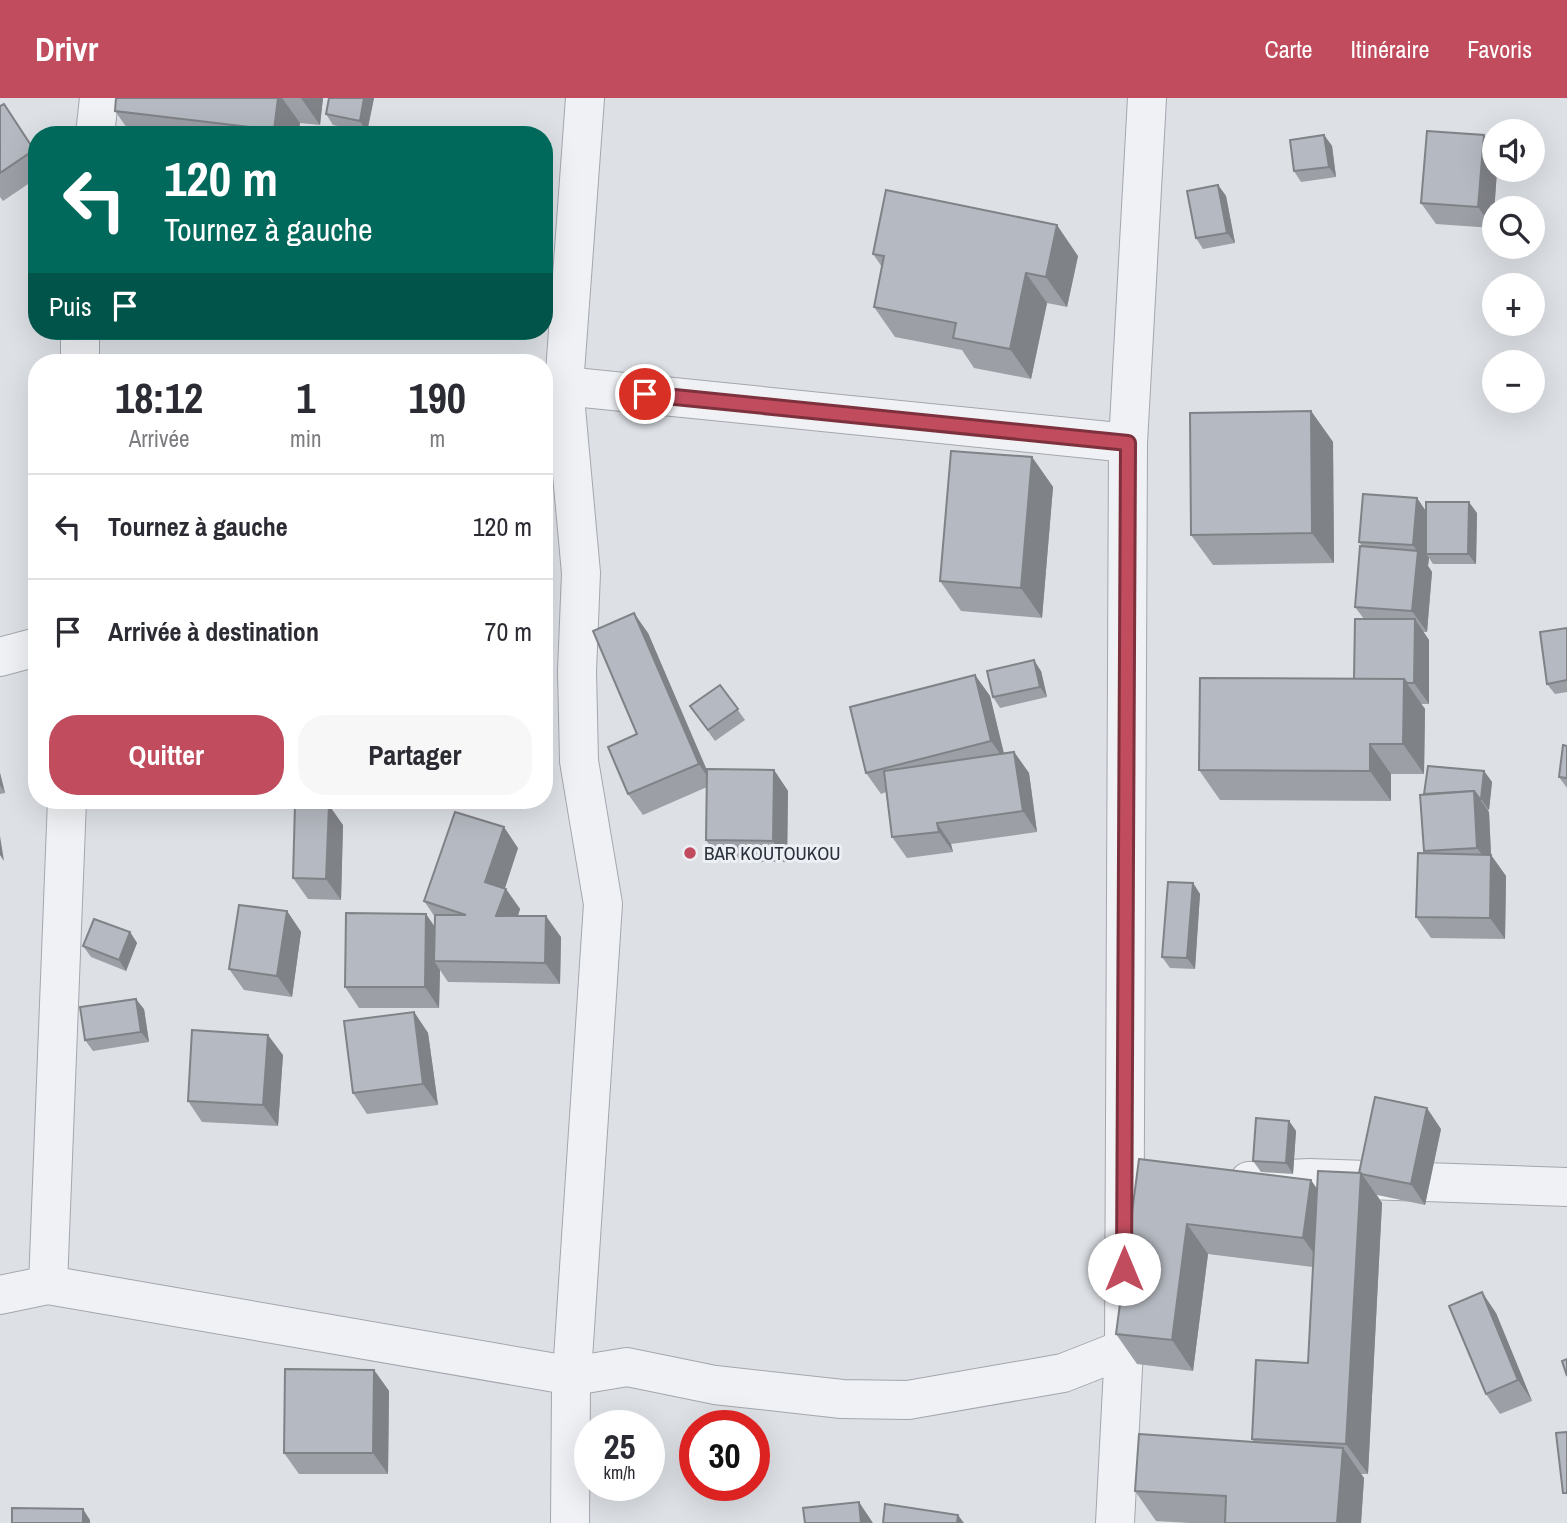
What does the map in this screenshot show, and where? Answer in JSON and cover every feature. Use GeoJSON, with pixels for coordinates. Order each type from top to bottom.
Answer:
{"type":"FeatureCollection","features":[{"type":"Feature","properties":{"kind":"street"},"geometry":{"type":"LineString","coordinates":[[96,126],[99,98]]}},
{"type":"Feature","properties":{"kind":"street"},"geometry":{"type":"LineString","coordinates":[[569,1523],[570,1389],[573,1376],[603,904],[579,761],[577,671],[580,573],[564,386],[585,98]]}},
{"type":"Feature","properties":{"kind":"street"},"geometry":{"type":"LineString","coordinates":[[1115,1523],[1124,1349],[1128,443],[1147,98]]}},
{"type":"Feature","properties":{"kind":"street"},"geometry":{"type":"LineString","coordinates":[[564,386],[1128,443]]}},
{"type":"Feature","properties":{"kind":"street"},"geometry":{"type":"LineString","coordinates":[[0,657],[28,649]]}},
{"type":"Feature","properties":{"kind":"street"},"geometry":{"type":"LineString","coordinates":[[48,1285],[67,809]]}},
{"type":"Feature","properties":{"kind":"street"},"geometry":{"type":"LineString","coordinates":[[1217,1183],[1309,1178],[1567,1187]]}},
{"type":"Feature","properties":{"kind":"street"},"geometry":{"type":"LineString","coordinates":[[1125,1188],[1164,1186]]}},
{"type":"Feature","properties":{"kind":"street"},"geometry":{"type":"LineString","coordinates":[[0,1295],[48,1285],[573,1376],[627,1367],[715,1385],[842,1399],[908,1401],[1063,1373],[1124,1349]]}},
{"type":"Feature","properties":{"kind":"building"},"geometry":{"type":"Polygon","coordinates":[[[116,98],[278,98],[274,126],[241,126],[115,111],[116,98]]]}},
{"type":"Feature","properties":{"kind":"building"},"geometry":{"type":"Polygon","coordinates":[[[329,98],[364,98],[360,121],[326,114],[329,98]]]}},
{"type":"Feature","properties":{"kind":"building"},"geometry":{"type":"Polygon","coordinates":[[[4,104],[28,141],[28,154],[0,173],[0,106],[4,104]]]}},
{"type":"Feature","properties":{"kind":"building"},"geometry":{"type":"Polygon","coordinates":[[[1427,131],[1482,135],[1478,207],[1421,203],[1427,131]]]}},
{"type":"Feature","properties":{"kind":"building"},"geometry":{"type":"Polygon","coordinates":[[[1324,135],[1329,167],[1294,171],[1290,140],[1324,135]]]}},
{"type":"Feature","properties":{"kind":"building"},"geometry":{"type":"Polygon","coordinates":[[[1218,185],[1227,233],[1196,238],[1187,191],[1218,185]]]}},
{"type":"Feature","properties":{"kind":"building"},"geometry":{"type":"Polygon","coordinates":[[[886,190],[1057,225],[1046,277],[1026,273],[1010,349],[953,338],[956,323],[874,307],[884,256],[873,254],[886,190]]]}},
{"type":"Feature","properties":{"kind":"building"},"geometry":{"type":"Polygon","coordinates":[[[1311,411],[1312,533],[1191,535],[1190,413],[1311,411]]]}},
{"type":"Feature","properties":{"kind":"building"},"geometry":{"type":"Polygon","coordinates":[[[951,451],[1032,457],[1021,588],[940,581],[951,451]]]}},
{"type":"Feature","properties":{"kind":"building"},"geometry":{"type":"Polygon","coordinates":[[[1363,494],[1417,498],[1413,545],[1359,542],[1363,494]]]}},
{"type":"Feature","properties":{"kind":"building"},"geometry":{"type":"Polygon","coordinates":[[[1426,502],[1469,502],[1468,554],[1426,554],[1426,502]]]}},
{"type":"Feature","properties":{"kind":"building"},"geometry":{"type":"Polygon","coordinates":[[[1360,546],[1418,551],[1412,611],[1355,607],[1360,546]]]}},
{"type":"Feature","properties":{"kind":"building"},"geometry":{"type":"Polygon","coordinates":[[[634,613],[699,764],[628,794],[608,747],[637,734],[593,631],[634,613]]]}},
{"type":"Feature","properties":{"kind":"building"},"geometry":{"type":"Polygon","coordinates":[[[1355,619],[1415,619],[1414,683],[1407,683],[1404,679],[1354,679],[1355,619]]]}},
{"type":"Feature","properties":{"kind":"building"},"geometry":{"type":"Polygon","coordinates":[[[1567,628],[1567,680],[1547,684],[1540,632],[1567,628]]]}},
{"type":"Feature","properties":{"kind":"building"},"geometry":{"type":"Polygon","coordinates":[[[1034,660],[1040,687],[993,697],[987,671],[1034,660]]]}},
{"type":"Feature","properties":{"kind":"building"},"geometry":{"type":"Polygon","coordinates":[[[975,675],[991,741],[866,773],[850,707],[975,675]]]}},
{"type":"Feature","properties":{"kind":"building"},"geometry":{"type":"Polygon","coordinates":[[[1200,678],[1404,679],[1403,744],[1370,744],[1370,771],[1199,770],[1200,678]]]}},
{"type":"Feature","properties":{"kind":"building"},"geometry":{"type":"Polygon","coordinates":[[[720,685],[738,709],[708,730],[690,706],[720,685]]]}},
{"type":"Feature","properties":{"kind":"building"},"geometry":{"type":"Polygon","coordinates":[[[1563,745],[1567,746],[1567,778],[1559,777],[1563,745]]]}},
{"type":"Feature","properties":{"kind":"building"},"geometry":{"type":"Polygon","coordinates":[[[1014,752],[1023,811],[937,823],[939,832],[892,837],[884,771],[1014,752]]]}},
{"type":"Feature","properties":{"kind":"building"},"geometry":{"type":"Polygon","coordinates":[[[1428,766],[1484,771],[1481,799],[1474,791],[1424,794],[1428,766]]]}},
{"type":"Feature","properties":{"kind":"building"},"geometry":{"type":"Polygon","coordinates":[[[707,769],[774,770],[773,841],[706,840],[707,769]]]}},
{"type":"Feature","properties":{"kind":"building"},"geometry":{"type":"Polygon","coordinates":[[[1474,791],[1477,848],[1424,851],[1420,795],[1474,791]]]}},
{"type":"Feature","properties":{"kind":"building"},"geometry":{"type":"Polygon","coordinates":[[[295,809],[329,809],[326,879],[293,878],[295,809]]]}},
{"type":"Feature","properties":{"kind":"building"},"geometry":{"type":"Polygon","coordinates":[[[455,812],[504,827],[485,882],[506,889],[496,916],[546,916],[545,963],[434,961],[435,915],[466,915],[424,901],[455,812]]]}},
{"type":"Feature","properties":{"kind":"building"},"geometry":{"type":"Polygon","coordinates":[[[1418,853],[1491,855],[1490,918],[1416,917],[1418,853]]]}},
{"type":"Feature","properties":{"kind":"building"},"geometry":{"type":"Polygon","coordinates":[[[1168,882],[1193,883],[1187,958],[1162,957],[1168,882]]]}},
{"type":"Feature","properties":{"kind":"building"},"geometry":{"type":"Polygon","coordinates":[[[239,905],[287,911],[277,976],[229,969],[239,905]]]}},
{"type":"Feature","properties":{"kind":"building"},"geometry":{"type":"Polygon","coordinates":[[[346,913],[426,914],[425,987],[345,987],[346,913]]]}},
{"type":"Feature","properties":{"kind":"building"},"geometry":{"type":"Polygon","coordinates":[[[94,919],[130,932],[119,960],[83,946],[94,919]]]}},
{"type":"Feature","properties":{"kind":"building"},"geometry":{"type":"Polygon","coordinates":[[[136,999],[141,1032],[85,1040],[80,1007],[136,999]]]}},
{"type":"Feature","properties":{"kind":"building"},"geometry":{"type":"Polygon","coordinates":[[[414,1012],[423,1084],[353,1093],[344,1021],[414,1012]]]}},
{"type":"Feature","properties":{"kind":"building"},"geometry":{"type":"Polygon","coordinates":[[[192,1030],[268,1035],[263,1105],[188,1101],[192,1030]]]}},
{"type":"Feature","properties":{"kind":"building"},"geometry":{"type":"Polygon","coordinates":[[[1375,1097],[1427,1108],[1411,1184],[1359,1173],[1375,1097]]]}},
{"type":"Feature","properties":{"kind":"building"},"geometry":{"type":"Polygon","coordinates":[[[1256,1118],[1289,1121],[1286,1163],[1253,1161],[1256,1118]]]}},
{"type":"Feature","properties":{"kind":"building"},"geometry":{"type":"Polygon","coordinates":[[[1139,1159],[1311,1180],[1303,1238],[1187,1224],[1172,1340],[1116,1334],[1139,1159]]]}},
{"type":"Feature","properties":{"kind":"building"},"geometry":{"type":"Polygon","coordinates":[[[1318,1171],[1361,1173],[1346,1444],[1252,1439],[1256,1360],[1308,1363],[1318,1171]]]}},
{"type":"Feature","properties":{"kind":"building"},"geometry":{"type":"Polygon","coordinates":[[[1482,1292],[1518,1380],[1486,1394],[1449,1306],[1482,1292]]]}},
{"type":"Feature","properties":{"kind":"building"},"geometry":{"type":"Polygon","coordinates":[[[1567,1359],[1567,1376],[1562,1361],[1567,1359]]]}},
{"type":"Feature","properties":{"kind":"building"},"geometry":{"type":"Polygon","coordinates":[[[285,1369],[374,1370],[373,1453],[284,1453],[285,1369]]]}},
{"type":"Feature","properties":{"kind":"building"},"geometry":{"type":"Polygon","coordinates":[[[1567,1432],[1567,1493],[1563,1493],[1556,1433],[1567,1432]]]}},
{"type":"Feature","properties":{"kind":"building"},"geometry":{"type":"Polygon","coordinates":[[[1139,1434],[1343,1448],[1337,1523],[1225,1523],[1226,1496],[1135,1491],[1139,1434]]]}},
{"type":"Feature","properties":{"kind":"building"},"geometry":{"type":"Polygon","coordinates":[[[859,1502],[861,1523],[805,1523],[803,1508],[859,1502]]]}},
{"type":"Feature","properties":{"kind":"building"},"geometry":{"type":"Polygon","coordinates":[[[885,1504],[958,1515],[957,1523],[883,1523],[885,1504]]]}},
{"type":"Feature","properties":{"kind":"building"},"geometry":{"type":"Polygon","coordinates":[[[12,1508],[83,1509],[83,1523],[12,1523],[12,1508]]]}},
{"type":"Feature","properties":{"kind":"place","name":"BAR KOUTOUKOU"},"geometry":{"type":"Point","coordinates":[690,853]}},
{"type":"Feature","properties":{"kind":"route"},"geometry":{"type":"LineString","coordinates":[[645,394],[1128,443],[1124,1269]]}}]}
